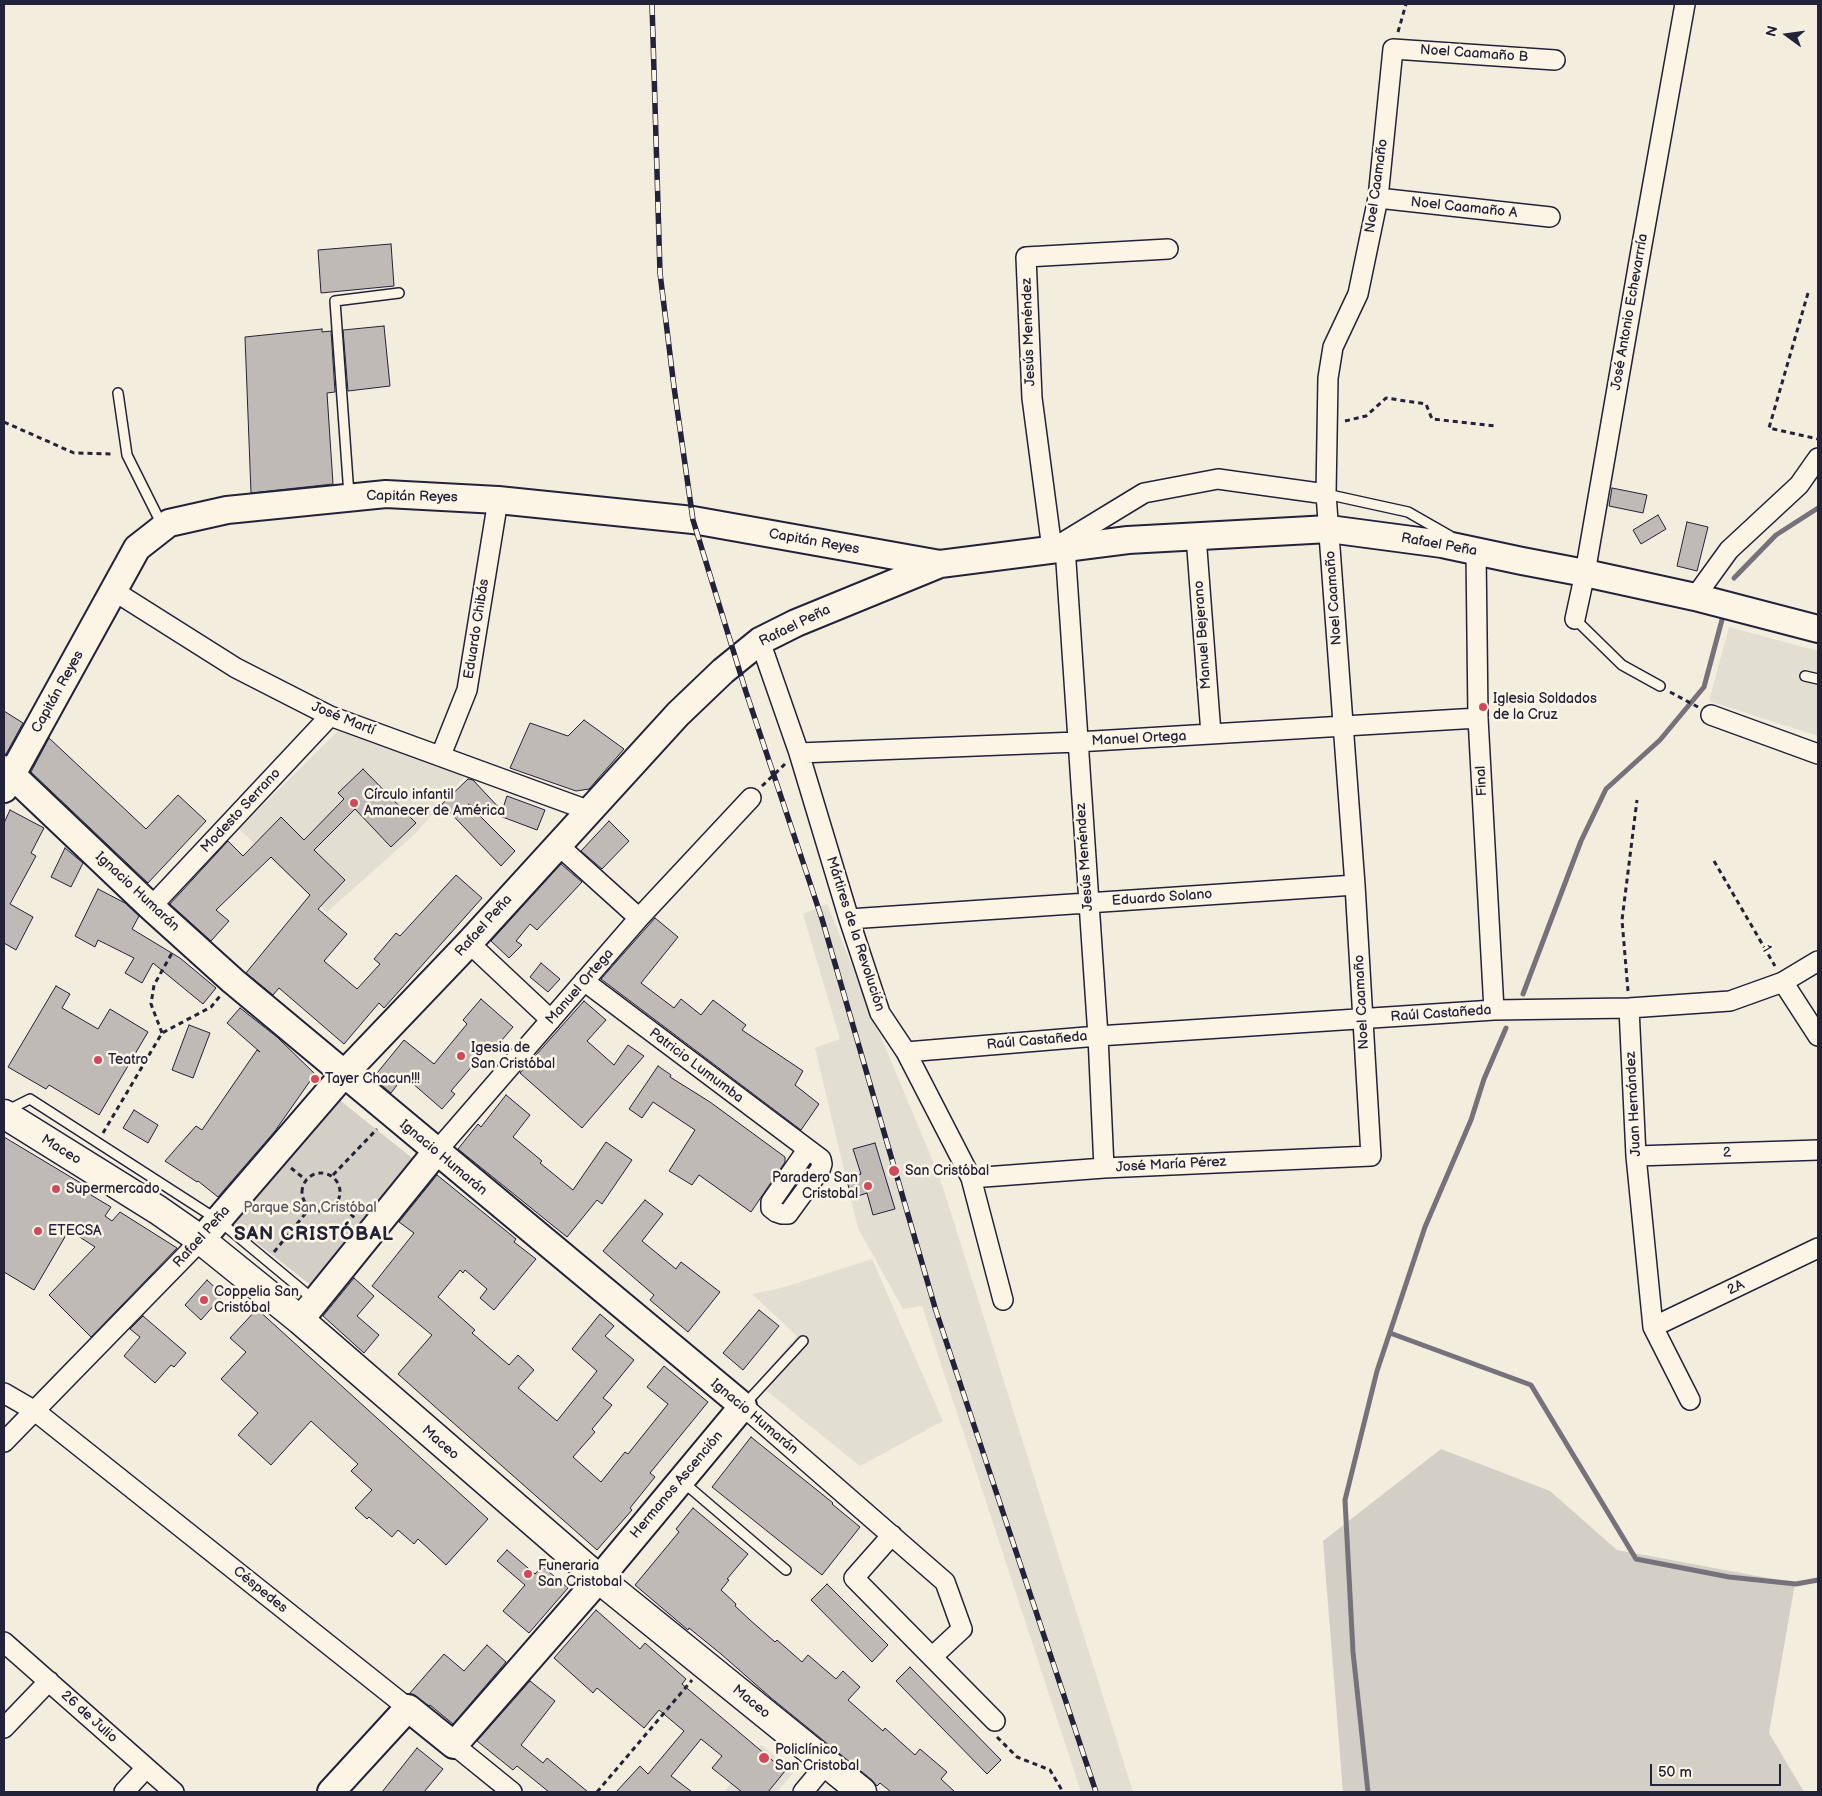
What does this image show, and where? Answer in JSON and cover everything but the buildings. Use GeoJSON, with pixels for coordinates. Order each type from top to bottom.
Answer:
{"type":"FeatureCollection","features":[{"type":"Feature","properties":{"kind":"main road","name":"Maceo"},"geometry":{"type":"LineString","coordinates":[[4,1113],[158,1210],[210,1230],[307,1311],[599,1579],[862,1792]]}},
{"type":"Feature","properties":{"kind":"street","name":"José Antonio Echevarrría"},"geometry":{"type":"LineString","coordinates":[[1575,619],[1585,573],[1640,250],[1685,4]]}},
{"type":"Feature","properties":{"kind":"street","name":"Noel Caamaño B"},"geometry":{"type":"LineString","coordinates":[[1394,49],[1556,60]]}},
{"type":"Feature","properties":{"kind":"street","name":"Noel Caamaño"},"geometry":{"type":"LineString","coordinates":[[1370,1156],[1364,1019],[1326,494],[1327,424],[1328,378],[1333,347],[1358,294],[1378,198],[1394,49]]}},
{"type":"Feature","properties":{"kind":"street","name":"Noel Caamaño A"},"geometry":{"type":"LineString","coordinates":[[1378,198],[1550,217]]}},
{"type":"Feature","properties":{"kind":"street","name":"Jesús Menéndez"},"geometry":{"type":"LineString","coordinates":[[1104,1168],[1098,1036],[1077,742],[1058,548],[1032,398],[1026,257],[1168,249]]}},
{"type":"Feature","properties":{"kind":"street"},"geometry":{"type":"LineString","coordinates":[[1695,597],[1729,550],[1799,486],[1818,458]]}},
{"type":"Feature","properties":{"kind":"street","name":"Rafael Peña"},"geometry":{"type":"LineString","coordinates":[[1058,548],[1144,493],[1218,479],[1326,494]]}},
{"type":"Feature","properties":{"kind":"street","name":"Capitán Reyes"},"geometry":{"type":"LineString","coordinates":[[7,778],[137,548],[169,523],[227,510],[386,494],[498,500],[693,520],[940,564]]}},
{"type":"Feature","properties":{"kind":"street","name":"Eduardo Chibás"},"geometry":{"type":"LineString","coordinates":[[441,755],[467,690],[498,500]]}},
{"type":"Feature","properties":{"kind":"street","name":"Rafael Peña"},"geometry":{"type":"LineString","coordinates":[[4,1442],[210,1230],[344,1074],[469,943],[678,714],[723,671],[760,641],[796,623],[940,564],[1128,540],[1329,529],[1442,544],[1585,573],[1695,597],[1818,629]]}},
{"type":"Feature","properties":{"kind":"street","name":"Manuel Bejerano"},"geometry":{"type":"LineString","coordinates":[[1196,536],[1211,734]]}},
{"type":"Feature","properties":{"kind":"street","name":"Final"},"geometry":{"type":"LineString","coordinates":[[1476,551],[1478,718],[1494,1010]]}},
{"type":"Feature","properties":{"kind":"street","name":"José Martí"},"geometry":{"type":"LineString","coordinates":[[114,591],[236,668],[330,716],[590,810]]}},
{"type":"Feature","properties":{"kind":"street","name":"Mártires de la Revolución"},"geometry":{"type":"LineString","coordinates":[[760,641],[799,753],[849,919],[880,1013],[906,1052],[971,1178],[1003,1300]]}},
{"type":"Feature","properties":{"kind":"street"},"geometry":{"type":"LineString","coordinates":[[1711,715],[1818,754]]}},
{"type":"Feature","properties":{"kind":"street","name":"Modesto Serrano"},"geometry":{"type":"LineString","coordinates":[[151,907],[330,716]]}},
{"type":"Feature","properties":{"kind":"street","name":"Manuel Ortega"},"geometry":{"type":"LineString","coordinates":[[799,753],[1077,742],[1478,718]]}},
{"type":"Feature","properties":{"kind":"street","name":"Ignacio Humarán"},"geometry":{"type":"LineString","coordinates":[[7,778],[233,982],[743,1406],[945,1582],[962,1629],[932,1657]]}},
{"type":"Feature","properties":{"kind":"street","name":"Manuel Ortega"},"geometry":{"type":"LineString","coordinates":[[307,1311],[436,1152],[584,981],[639,918],[752,798]]}},
{"type":"Feature","properties":{"kind":"street"},"geometry":{"type":"LineString","coordinates":[[558,845],[639,918]]}},
{"type":"Feature","properties":{"kind":"street","name":"Eduardo Solano"},"geometry":{"type":"LineString","coordinates":[[849,919],[1355,885]]}},
{"type":"Feature","properties":{"kind":"street"},"geometry":{"type":"LineString","coordinates":[[469,943],[551,1020]]}},
{"type":"Feature","properties":{"kind":"street","name":"Raúl Castañeda"},"geometry":{"type":"LineString","coordinates":[[906,1052],[1098,1036],[1494,1010],[1629,1008],[1730,1001],[1783,982],[1818,961]]}},
{"type":"Feature","properties":{"kind":"street","name":"Patricio Lumumba"},"geometry":{"type":"LineString","coordinates":[[584,981],[807,1150]]}},
{"type":"Feature","properties":{"kind":"street"},"geometry":{"type":"LineString","coordinates":[[1783,982],[1818,1036]]}},
{"type":"Feature","properties":{"kind":"street","name":"Juan Hernández"},"geometry":{"type":"LineString","coordinates":[[1629,1008],[1636,1156],[1653,1327],[1690,1400]]}},
{"type":"Feature","properties":{"kind":"street","name":"2"},"geometry":{"type":"LineString","coordinates":[[1636,1156],[1818,1150]]}},
{"type":"Feature","properties":{"kind":"street","name":"José María Pérez"},"geometry":{"type":"LineString","coordinates":[[971,1178],[1104,1168],[1370,1156]]}},
{"type":"Feature","properties":{"kind":"street","name":"2A"},"geometry":{"type":"LineString","coordinates":[[1653,1327],[1818,1248]]}},
{"type":"Feature","properties":{"kind":"street","name":"Céspedes"},"geometry":{"type":"LineString","coordinates":[[4,1393],[35,1411],[512,1792]]}},
{"type":"Feature","properties":{"kind":"street","name":"Hermanos Ascención"},"geometry":{"type":"LineString","coordinates":[[446,1739],[599,1579],[743,1406]]}},
{"type":"Feature","properties":{"kind":"street"},"geometry":{"type":"LineString","coordinates":[[892,1535],[854,1578],[996,1721]]}},
{"type":"Feature","properties":{"kind":"street","name":"26 de Julio"},"geometry":{"type":"LineString","coordinates":[[4,1642],[174,1792]]}},
{"type":"Feature","properties":{"kind":"street"},"geometry":{"type":"LineString","coordinates":[[4,1728],[50,1681]]}},
{"type":"Feature","properties":{"kind":"street"},"geometry":{"type":"LineString","coordinates":[[331,1792],[408,1708]]}},
{"type":"Feature","properties":{"kind":"street"},"geometry":{"type":"LineString","coordinates":[[386,1732],[416,1726],[446,1739]]}},
{"type":"Feature","properties":{"kind":"street"},"geometry":{"type":"LineString","coordinates":[[803,1792],[827,1763]]}},
{"type":"Feature","properties":{"kind":"street"},"geometry":{"type":"LineString","coordinates":[[124,1792],[146,1768]]}},
{"type":"Feature","properties":{"kind":"lane"},"geometry":{"type":"LineString","coordinates":[[350,498],[335,301],[399,293]]}},
{"type":"Feature","properties":{"kind":"lane"},"geometry":{"type":"LineString","coordinates":[[118,393],[127,455],[163,528]]}},
{"type":"Feature","properties":{"kind":"lane"},"geometry":{"type":"LineString","coordinates":[[1326,494],[1408,512],[1476,551]]}},
{"type":"Feature","properties":{"kind":"lane"},"geometry":{"type":"LineString","coordinates":[[1575,619],[1622,665],[1660,686]]}},
{"type":"Feature","properties":{"kind":"lane"},"geometry":{"type":"LineString","coordinates":[[1806,676],[1818,679]]}},
{"type":"Feature","properties":{"kind":"lane"},"geometry":{"type":"LineString","coordinates":[[4,1113],[30,1099],[97,1142],[210,1230],[266,1261],[307,1311]]}},
{"type":"Feature","properties":{"kind":"lane","name":"Hermanos Ascención"},"geometry":{"type":"LineString","coordinates":[[743,1406],[803,1341]]}},
{"type":"Feature","properties":{"kind":"lane"},"geometry":{"type":"LineString","coordinates":[[681,1480],[786,1570]]}},
{"type":"Feature","properties":{"kind":"path"},"geometry":{"type":"LineString","coordinates":[[1394,49],[1406,4]]}},
{"type":"Feature","properties":{"kind":"path"},"geometry":{"type":"LineString","coordinates":[[1808,293],[1769,428],[1818,439]]}},
{"type":"Feature","properties":{"kind":"path"},"geometry":{"type":"LineString","coordinates":[[1327,424],[1366,416],[1386,398],[1426,404],[1432,419],[1495,426]]}},
{"type":"Feature","properties":{"kind":"path"},"geometry":{"type":"LineString","coordinates":[[4,422],[74,453],[127,455]]}},
{"type":"Feature","properties":{"kind":"path"},"geometry":{"type":"LineString","coordinates":[[1660,686],[1711,715]]}},
{"type":"Feature","properties":{"kind":"path"},"geometry":{"type":"LineString","coordinates":[[752,798],[773,774],[799,753]]}},
{"type":"Feature","properties":{"kind":"path"},"geometry":{"type":"LineString","coordinates":[[1629,1008],[1622,920],[1637,800]]}},
{"type":"Feature","properties":{"kind":"path","name":"1"},"geometry":{"type":"LineString","coordinates":[[1714,861],[1783,982]]}},
{"type":"Feature","properties":{"kind":"path"},"geometry":{"type":"LineString","coordinates":[[162,1033],[151,1004],[154,985],[182,935]]}},
{"type":"Feature","properties":{"kind":"path"},"geometry":{"type":"LineString","coordinates":[[97,1142],[162,1033],[211,1007],[233,982]]}},
{"type":"Feature","properties":{"kind":"path"},"geometry":{"type":"LineString","coordinates":[[333,1175],[391,1114]]}},
{"type":"Feature","properties":{"kind":"path"},"geometry":{"type":"LineString","coordinates":[[321,1172],[333,1175],[340,1185],[340,1198],[333,1208],[321,1212],[310,1208],[302,1198],[302,1186],[309,1176],[321,1172]]}},
{"type":"Feature","properties":{"kind":"path"},"geometry":{"type":"LineString","coordinates":[[266,1261],[310,1208]]}},
{"type":"Feature","properties":{"kind":"path"},"geometry":{"type":"LineString","coordinates":[[597,1792],[705,1665]]}},
{"type":"Feature","properties":{"kind":"path"},"geometry":{"type":"LineString","coordinates":[[1017,1757],[1050,1770],[1063,1792]]}},
{"type":"Feature","properties":{"kind":"shaded area"},"geometry":{"type":"Polygon","coordinates":[[[1729,627],[1818,651],[1818,736],[1709,701],[1729,627]]]}},
{"type":"Feature","properties":{"kind":"shaded area","name":"Círculo infantil Amanecer de América"},"geometry":{"type":"Polygon","coordinates":[[[338,731],[465,776],[415,834],[327,912],[239,829],[338,731]]]}},
{"type":"Feature","properties":{"kind":"shaded area"},"geometry":{"type":"Polygon","coordinates":[[[827,904],[940,1178],[1133,1792],[1081,1792],[922,1306],[903,1309],[858,1228],[815,1048],[840,1039],[803,914],[827,904]]]}},
{"type":"Feature","properties":{"kind":"shaded area"},"geometry":{"type":"Polygon","coordinates":[[[872,1259],[943,1421],[860,1466],[757,1383],[797,1336],[752,1294],[785,1287],[872,1259]]]}},
{"type":"Feature","properties":{"kind":"shaded area","name":"Policlínico San Cristobal"},"geometry":{"type":"Polygon","coordinates":[[[761,1745],[794,1772],[777,1792],[724,1792],[761,1745]]]}},
{"type":"Feature","properties":{"kind":"green space","name":"Parque San Cristóbal"},"geometry":{"type":"Polygon","coordinates":[[[332,1094],[421,1165],[317,1290],[225,1218],[332,1094]]]}},
{"type":"Feature","properties":{"kind":"green space"},"geometry":{"type":"Polygon","coordinates":[[[1441,1449],[1550,1491],[1617,1550],[1795,1583],[1769,1733],[1804,1792],[1343,1792],[1323,1541],[1441,1449]]]}},
{"type":"Feature","properties":{"kind":"waterway"},"geometry":{"type":"LineString","coordinates":[[1734,578],[1776,535],[1818,508]]}},
{"type":"Feature","properties":{"kind":"waterway"},"geometry":{"type":"LineString","coordinates":[[1523,994],[1581,841],[1606,789],[1660,740],[1704,687],[1723,616]]}},
{"type":"Feature","properties":{"kind":"waterway"},"geometry":{"type":"LineString","coordinates":[[1368,1792],[1353,1652],[1345,1500],[1377,1371],[1425,1227],[1471,1120],[1484,1079],[1506,1028]]}},
{"type":"Feature","properties":{"kind":"waterway"},"geometry":{"type":"LineString","coordinates":[[1390,1333],[1531,1385],[1636,1559],[1729,1577],[1796,1584],[1818,1580]]}},
{"type":"Feature","properties":{"kind":"railway"},"geometry":{"type":"LineString","coordinates":[[652,4],[660,273],[693,520],[746,692],[822,919],[936,1311],[1096,1792]]}},
{"type":"Feature","properties":{"kind":"place","name":"Iglesia Soldados de la Cruz"},"geometry":{"type":"Point","coordinates":[1483,707]}},
{"type":"Feature","properties":{"kind":"place","name":"Círculo infantil Amanecer de América"},"geometry":{"type":"Point","coordinates":[354,803]}},
{"type":"Feature","properties":{"kind":"place","name":"Igesia de San Cristóbal"},"geometry":{"type":"Point","coordinates":[461,1056]}},
{"type":"Feature","properties":{"kind":"place","name":"Teatro"},"geometry":{"type":"Point","coordinates":[98,1060]}},
{"type":"Feature","properties":{"kind":"place","name":"Tayer Chacun!!!"},"geometry":{"type":"Point","coordinates":[315,1079]}},
{"type":"Feature","properties":{"kind":"place","name":"San Cristóbal"},"geometry":{"type":"Point","coordinates":[894,1171]}},
{"type":"Feature","properties":{"kind":"place","name":"Paradero San Cristobal"},"geometry":{"type":"Point","coordinates":[868,1186]}},
{"type":"Feature","properties":{"kind":"place","name":"Supermercado"},"geometry":{"type":"Point","coordinates":[56,1189]}},
{"type":"Feature","properties":{"kind":"place","name":"ETECSA"},"geometry":{"type":"Point","coordinates":[38,1231]}},
{"type":"Feature","properties":{"kind":"place","name":"Coppelia San Cristóbal"},"geometry":{"type":"Point","coordinates":[204,1300]}},
{"type":"Feature","properties":{"kind":"place","name":"Funeraria San Cristobal"},"geometry":{"type":"Point","coordinates":[528,1574]}},
{"type":"Feature","properties":{"kind":"place","name":"Policlínico San Cristobal"},"geometry":{"type":"Point","coordinates":[764,1758]}},
{"type":"Feature","properties":{"kind":"district","name":"SAN CRISTÓBAL"},"geometry":{"type":"Point","coordinates":[314,1235]}}]}
